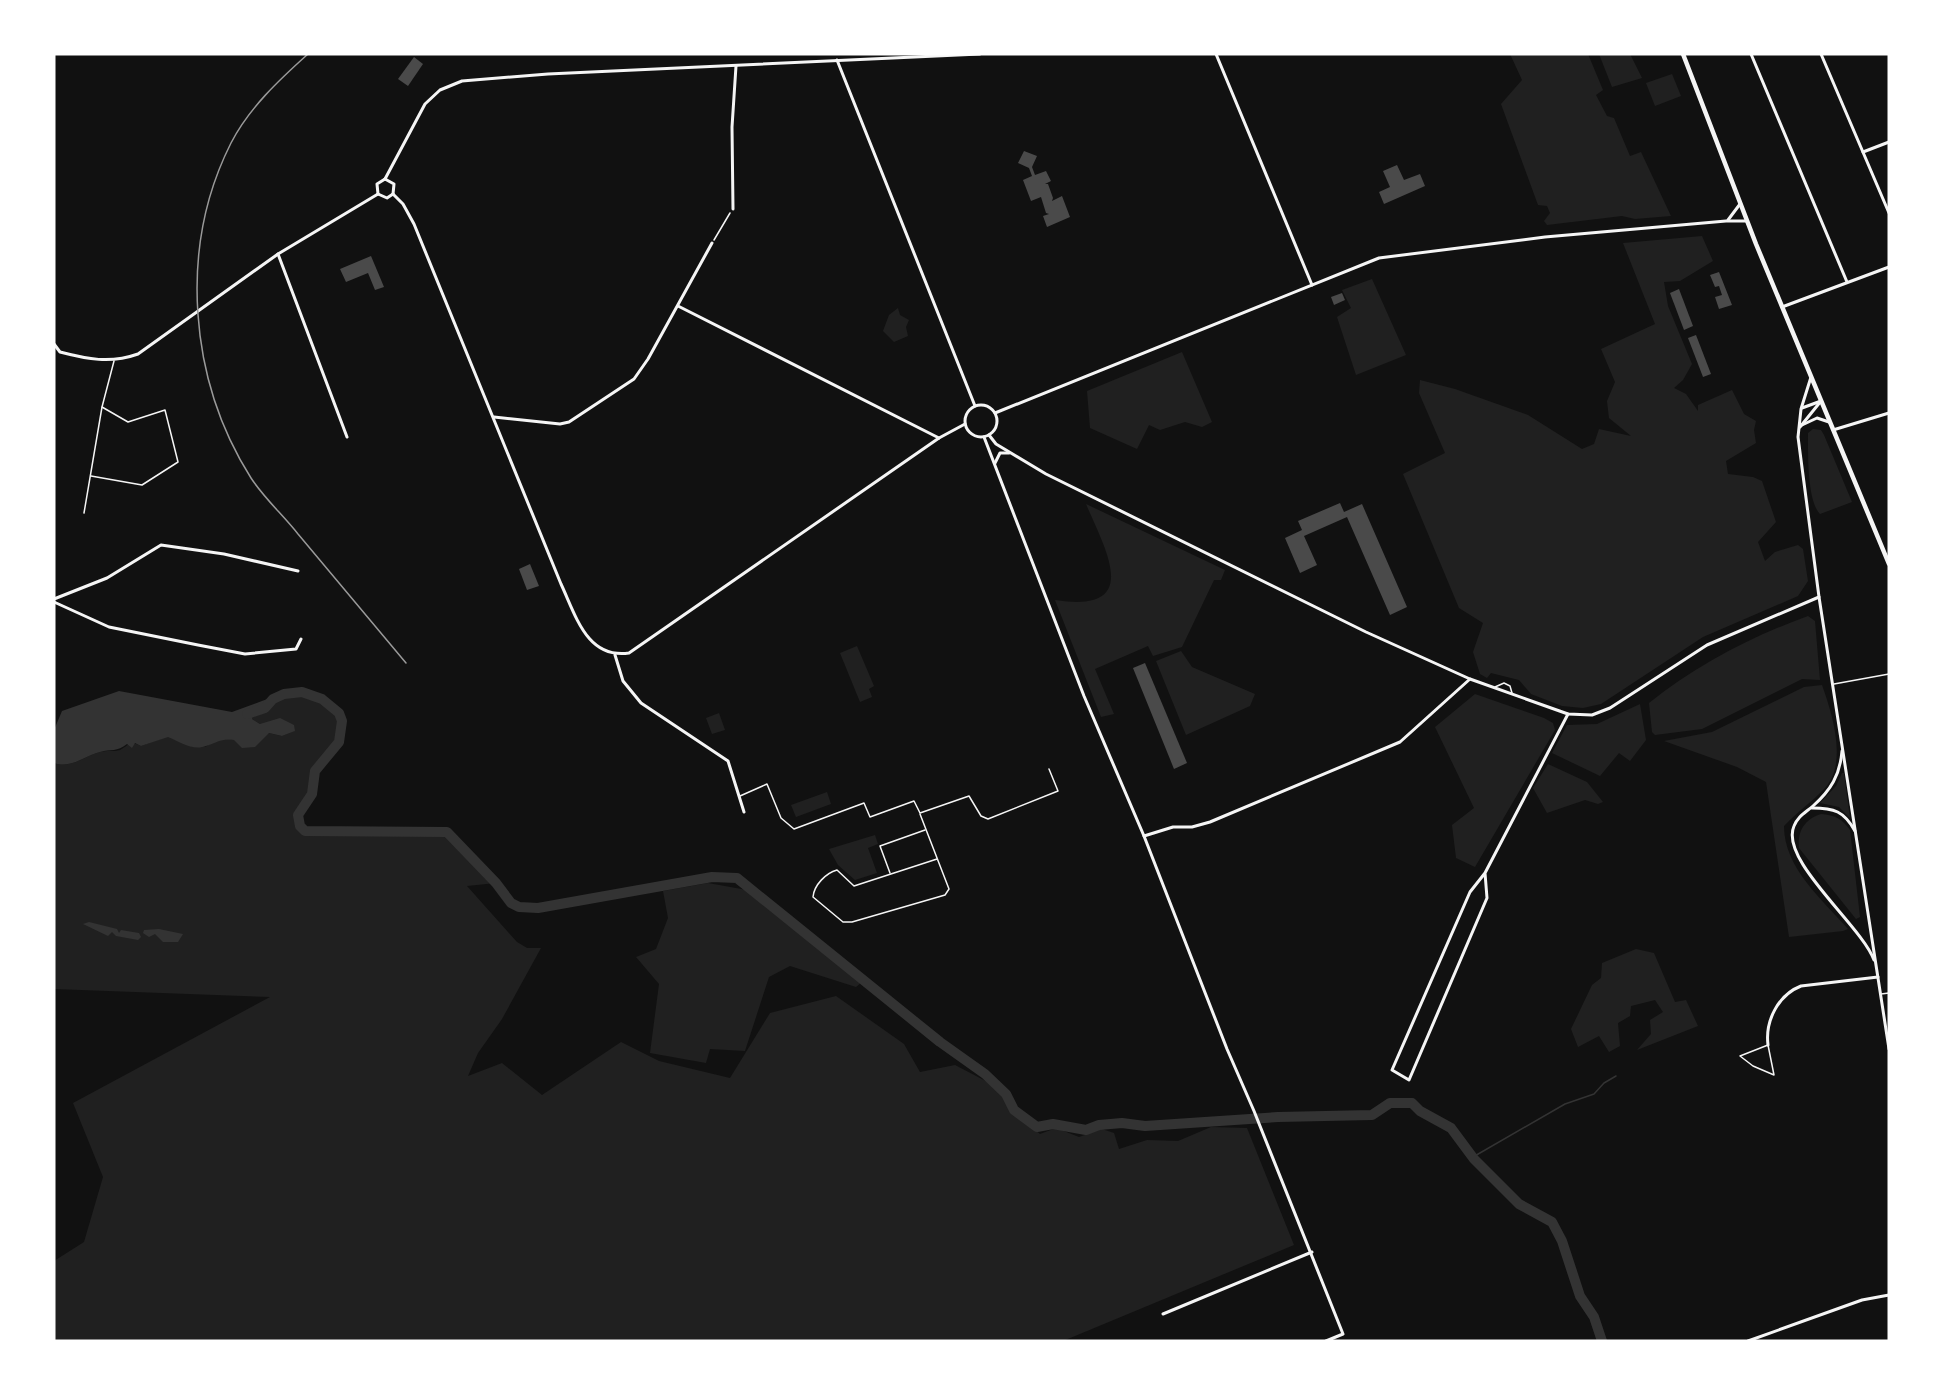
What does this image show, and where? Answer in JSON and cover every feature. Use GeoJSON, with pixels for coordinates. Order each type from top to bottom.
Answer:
{"type":"FeatureCollection","features":[{"type":"Feature","properties":{"kind":"main road"},"geometry":{"type":"LineString","coordinates":[[1683,54],[1747,221],[1889,564]]}},
{"type":"Feature","properties":{"kind":"street"},"geometry":{"type":"LineString","coordinates":[[378,194],[377,184],[385,179],[425,104],[440,90],[462,81],[537,75],[980,54]]}},
{"type":"Feature","properties":{"kind":"street"},"geometry":{"type":"LineString","coordinates":[[1216,54],[1312,286]]}},
{"type":"Feature","properties":{"kind":"street"},"geometry":{"type":"LineString","coordinates":[[1751,54],[1847,282]]}},
{"type":"Feature","properties":{"kind":"street"},"geometry":{"type":"LineString","coordinates":[[1821,54],[1889,213]]}},
{"type":"Feature","properties":{"kind":"street"},"geometry":{"type":"LineString","coordinates":[[837,60],[975,406]]}},
{"type":"Feature","properties":{"kind":"street"},"geometry":{"type":"LineString","coordinates":[[732,210],[732,127],[736,66]]}},
{"type":"Feature","properties":{"kind":"street"},"geometry":{"type":"LineString","coordinates":[[1863,152],[1889,142]]}},
{"type":"Feature","properties":{"kind":"street"},"geometry":{"type":"LineString","coordinates":[[385,179],[394,184],[393,194]]}},
{"type":"Feature","properties":{"kind":"street"},"geometry":{"type":"LineString","coordinates":[[378,194],[387,198],[393,194]]}},
{"type":"Feature","properties":{"kind":"street"},"geometry":{"type":"LineString","coordinates":[[54,344],[60,352],[89,359],[114,360],[138,354],[278,254],[378,194]]}},
{"type":"Feature","properties":{"kind":"street"},"geometry":{"type":"LineString","coordinates":[[393,194],[403,204],[414,224],[561,584],[587,636],[598,648],[615,655],[629,652],[939,438],[965,424]]}},
{"type":"Feature","properties":{"kind":"street"},"geometry":{"type":"LineString","coordinates":[[1726,221],[1740,203]]}},
{"type":"Feature","properties":{"kind":"street"},"geometry":{"type":"LineString","coordinates":[[995,413],[1379,258],[1404,253],[1545,237],[1747,221]]}},
{"type":"Feature","properties":{"kind":"street"},"geometry":{"type":"LineString","coordinates":[[494,417],[560,424],[581,416],[634,379],[648,359],[712,243]]}},
{"type":"Feature","properties":{"kind":"street"},"geometry":{"type":"LineString","coordinates":[[278,254],[346,437]]}},
{"type":"Feature","properties":{"kind":"street"},"geometry":{"type":"LineString","coordinates":[[1782,307],[1889,267]]}},
{"type":"Feature","properties":{"kind":"street"},"geometry":{"type":"LineString","coordinates":[[678,306],[939,438]]}},
{"type":"Feature","properties":{"kind":"street"},"geometry":{"type":"LineString","coordinates":[[54,356],[60,352]]}},
{"type":"Feature","properties":{"kind":"street"},"geometry":{"type":"LineString","coordinates":[[1811,377],[1801,409],[1800,459],[1889,1049]]}},
{"type":"Feature","properties":{"kind":"street"},"geometry":{"type":"LineString","coordinates":[[1801,409],[1807,404],[1821,401]]}},
{"type":"Feature","properties":{"kind":"street"},"geometry":{"type":"LineString","coordinates":[[1799,428],[1821,401]]}},
{"type":"Feature","properties":{"kind":"street"},"geometry":{"type":"LineString","coordinates":[[975,406],[990,407],[995,413],[997,421],[989,435],[976,436],[969,432],[965,424],[969,410],[975,406]]}},
{"type":"Feature","properties":{"kind":"street"},"geometry":{"type":"LineString","coordinates":[[1833,430],[1889,413]]}},
{"type":"Feature","properties":{"kind":"street"},"geometry":{"type":"LineString","coordinates":[[1799,428],[1817,418],[1830,422]]}},
{"type":"Feature","properties":{"kind":"street"},"geometry":{"type":"LineString","coordinates":[[989,435],[996,444],[1009,453],[1046,474],[1345,622],[1470,679],[1568,714],[1592,715],[1610,708],[1640,691],[1707,645],[1819,597]]}},
{"type":"Feature","properties":{"kind":"street"},"geometry":{"type":"LineString","coordinates":[[984,437],[1084,696],[1144,836],[1227,1049],[1312,1252],[1343,1334],[1326,1341]]}},
{"type":"Feature","properties":{"kind":"street"},"geometry":{"type":"LineString","coordinates":[[995,465],[1000,453],[1009,453]]}},
{"type":"Feature","properties":{"kind":"street"},"geometry":{"type":"LineString","coordinates":[[54,601],[107,578],[161,545],[224,554],[298,571]]}},
{"type":"Feature","properties":{"kind":"street"},"geometry":{"type":"LineString","coordinates":[[54,601],[109,627],[245,654],[296,649],[301,639]]}},
{"type":"Feature","properties":{"kind":"street"},"geometry":{"type":"LineString","coordinates":[[615,655],[623,681],[641,703],[728,761],[744,812]]}},
{"type":"Feature","properties":{"kind":"street"},"geometry":{"type":"LineString","coordinates":[[1144,836],[1173,827],[1201,826],[1400,742],[1470,679]]}},
{"type":"Feature","properties":{"kind":"street"},"geometry":{"type":"LineString","coordinates":[[1485,873],[1487,898],[1409,1080],[1392,1070],[1470,892],[1485,873],[1568,714]]}},
{"type":"Feature","properties":{"kind":"street"},"geometry":{"type":"LineString","coordinates":[[1842,744],[1836,781],[1796,821],[1792,830],[1794,852],[1865,942],[1876,965]]}},
{"type":"Feature","properties":{"kind":"street"},"geometry":{"type":"LineString","coordinates":[[1811,808],[1835,809],[1843,814],[1856,832]]}},
{"type":"Feature","properties":{"kind":"street"},"geometry":{"type":"LineString","coordinates":[[1768,1045],[1767,1027],[1779,1004],[1792,990],[1801,986],[1878,977]]}},
{"type":"Feature","properties":{"kind":"street"},"geometry":{"type":"LineString","coordinates":[[1163,1314],[1312,1252]]}},
{"type":"Feature","properties":{"kind":"street"},"geometry":{"type":"LineString","coordinates":[[1748,1341],[1862,1300],[1889,1295]]}},
{"type":"Feature","properties":{"kind":"lane"},"geometry":{"type":"LineString","coordinates":[[84,513],[102,407],[114,360]]}},
{"type":"Feature","properties":{"kind":"lane"},"geometry":{"type":"LineString","coordinates":[[92,476],[142,485],[178,462],[165,410],[128,422],[102,407]]}},
{"type":"Feature","properties":{"kind":"lane"},"geometry":{"type":"LineString","coordinates":[[1833,684],[1889,674]]}},
{"type":"Feature","properties":{"kind":"lane"},"geometry":{"type":"LineString","coordinates":[[1494,688],[1504,683],[1510,686],[1512,694]]}},
{"type":"Feature","properties":{"kind":"lane"},"geometry":{"type":"LineString","coordinates":[[920,813],[969,796],[981,816],[988,819],[1058,791],[1049,769]]}},
{"type":"Feature","properties":{"kind":"lane"},"geometry":{"type":"LineString","coordinates":[[740,796],[766,784],[781,818],[794,829],[864,803],[870,817],[914,801],[949,889],[945,895],[852,922],[843,922],[813,897],[814,890],[829,872],[837,870],[854,886],[937,859]]}},
{"type":"Feature","properties":{"kind":"lane"},"geometry":{"type":"LineString","coordinates":[[890,874],[880,846],[926,830]]}},
{"type":"Feature","properties":{"kind":"lane"},"geometry":{"type":"LineString","coordinates":[[1880,994],[1889,993]]}},
{"type":"Feature","properties":{"kind":"lane"},"geometry":{"type":"LineString","coordinates":[[1768,1045],[1774,1075],[1752,1066],[1740,1056],[1768,1045]]}},
{"type":"Feature","properties":{"kind":"path"},"geometry":{"type":"LineString","coordinates":[[712,243],[732,210]]}},
{"type":"Feature","properties":{"kind":"shaded area"},"geometry":{"type":"Polygon","coordinates":[[[1510,54],[1588,54],[1603,90],[1596,95],[1607,116],[1614,118],[1630,156],[1641,152],[1671,216],[1635,219],[1622,216],[1547,225],[1544,221],[1550,213],[1547,206],[1538,205],[1501,104],[1522,80],[1510,54]]]}},
{"type":"Feature","properties":{"kind":"shaded area"},"geometry":{"type":"Polygon","coordinates":[[[1599,54],[1630,54],[1642,78],[1612,87],[1599,54]]]}},
{"type":"Feature","properties":{"kind":"shaded area"},"geometry":{"type":"Polygon","coordinates":[[[1672,74],[1681,96],[1655,106],[1646,83],[1672,74]]]}},
{"type":"Feature","properties":{"kind":"shaded area"},"geometry":{"type":"Polygon","coordinates":[[[1702,236],[1713,261],[1680,281],[1664,282],[1668,306],[1692,364],[1683,380],[1674,388],[1686,394],[1698,411],[1698,405],[1732,390],[1744,414],[1756,421],[1754,430],[1756,443],[1726,461],[1728,474],[1753,477],[1762,481],[1776,522],[1758,542],[1765,561],[1775,552],[1798,545],[1803,549],[1808,581],[1798,596],[1703,637],[1601,704],[1583,708],[1562,706],[1531,694],[1519,680],[1491,673],[1487,678],[1480,674],[1473,652],[1483,623],[1459,608],[1403,474],[1445,453],[1419,393],[1420,380],[1455,389],[1528,415],[1582,449],[1594,444],[1599,429],[1631,436],[1609,418],[1607,401],[1615,382],[1601,349],[1655,324],[1623,243],[1702,236]]]}},
{"type":"Feature","properties":{"kind":"shaded area"},"geometry":{"type":"Polygon","coordinates":[[[1372,279],[1406,355],[1356,375],[1337,317],[1351,308],[1342,290],[1372,279]]]}},
{"type":"Feature","properties":{"kind":"shaded area"},"geometry":{"type":"Polygon","coordinates":[[[898,308],[900,315],[909,320],[906,327],[908,336],[894,342],[883,331],[889,315],[898,308]]]}},
{"type":"Feature","properties":{"kind":"shaded area"},"geometry":{"type":"Polygon","coordinates":[[[1182,352],[1212,422],[1202,427],[1185,422],[1160,430],[1149,425],[1137,449],[1090,428],[1087,391],[1182,352]]]}},
{"type":"Feature","properties":{"kind":"shaded area"},"geometry":{"type":"Polygon","coordinates":[[[1813,429],[1821,430],[1824,435],[1852,502],[1820,514],[1813,499],[1809,476],[1808,433],[1813,429]]]}},
{"type":"Feature","properties":{"kind":"shaded area"},"geometry":{"type":"Polygon","coordinates":[[[1086,504],[1225,570],[1221,580],[1214,580],[1182,647],[1153,656],[1148,646],[1095,669],[1114,714],[1101,717],[1055,600],[1083,602],[1100,597],[1109,588],[1111,574],[1108,558],[1086,504]]]}},
{"type":"Feature","properties":{"kind":"shaded area"},"geometry":{"type":"Polygon","coordinates":[[[1808,616],[1815,621],[1820,680],[1802,679],[1702,729],[1655,735],[1652,732],[1649,703],[1667,689],[1725,653],[1765,633],[1808,616]]]}},
{"type":"Feature","properties":{"kind":"shaded area"},"geometry":{"type":"Polygon","coordinates":[[[857,646],[874,686],[869,689],[872,697],[860,702],[840,653],[857,646]]]}},
{"type":"Feature","properties":{"kind":"shaded area"},"geometry":{"type":"Polygon","coordinates":[[[1181,651],[1192,667],[1255,694],[1250,706],[1186,735],[1156,661],[1181,651]]]}},
{"type":"Feature","properties":{"kind":"shaded area"},"geometry":{"type":"Polygon","coordinates":[[[1822,685],[1836,738],[1836,765],[1832,778],[1825,788],[1784,826],[1790,856],[1797,869],[1848,929],[1789,937],[1766,782],[1737,767],[1664,741],[1712,732],[1804,687],[1822,685]]]}},
{"type":"Feature","properties":{"kind":"shaded area"},"geometry":{"type":"Polygon","coordinates":[[[119,691],[232,712],[270,698],[273,699],[253,715],[252,719],[260,724],[280,718],[294,725],[295,731],[282,736],[269,733],[255,747],[242,748],[234,740],[222,740],[196,747],[168,737],[141,746],[135,743],[132,748],[127,744],[72,763],[54,763],[54,730],[62,711],[119,691]]]}},
{"type":"Feature","properties":{"kind":"shaded area"},"geometry":{"type":"Polygon","coordinates":[[[295,692],[308,693],[334,707],[342,721],[339,742],[315,771],[312,794],[298,815],[303,829],[342,833],[447,832],[496,883],[467,886],[517,942],[527,948],[541,948],[502,1019],[478,1053],[468,1076],[502,1063],[542,1095],[621,1042],[659,1061],[730,1078],[770,1013],[836,996],[904,1044],[920,1072],[955,1065],[1001,1089],[1013,1112],[1040,1134],[1056,1128],[1079,1137],[1102,1129],[1114,1133],[1119,1149],[1147,1140],[1178,1141],[1211,1127],[1247,1128],[1294,1245],[1063,1341],[54,1341],[54,1261],[84,1242],[103,1177],[73,1103],[270,997],[54,989],[54,763],[72,763],[100,752],[120,750],[132,743],[141,746],[168,736],[193,747],[205,747],[218,739],[234,740],[269,733],[282,736],[294,731],[294,725],[260,724],[252,719],[253,715],[273,699],[295,692]]]}},
{"type":"Feature","properties":{"kind":"shaded area"},"geometry":{"type":"Polygon","coordinates":[[[1475,694],[1544,718],[1553,723],[1555,730],[1475,867],[1456,858],[1452,825],[1474,808],[1435,727],[1475,694]]]}},
{"type":"Feature","properties":{"kind":"shaded area"},"geometry":{"type":"Polygon","coordinates":[[[1640,704],[1646,740],[1630,761],[1619,753],[1600,776],[1552,753],[1567,725],[1597,724],[1640,704]]]}},
{"type":"Feature","properties":{"kind":"shaded area"},"geometry":{"type":"Polygon","coordinates":[[[719,713],[725,730],[712,734],[706,718],[719,713]]]}},
{"type":"Feature","properties":{"kind":"shaded area"},"geometry":{"type":"Polygon","coordinates":[[[1548,764],[1587,782],[1603,802],[1598,804],[1585,800],[1547,813],[1533,788],[1548,764]]]}},
{"type":"Feature","properties":{"kind":"shaded area"},"geometry":{"type":"Polygon","coordinates":[[[1844,773],[1850,818],[1839,807],[1820,803],[1836,786],[1844,773]]]}},
{"type":"Feature","properties":{"kind":"shaded area"},"geometry":{"type":"Polygon","coordinates":[[[827,792],[831,804],[796,817],[791,805],[827,792]]]}},
{"type":"Feature","properties":{"kind":"shaded area"},"geometry":{"type":"Polygon","coordinates":[[[1821,814],[1838,818],[1850,830],[1860,917],[1856,919],[1799,848],[1799,836],[1803,826],[1821,814]]]}},
{"type":"Feature","properties":{"kind":"shaded area"},"geometry":{"type":"Polygon","coordinates":[[[875,835],[878,844],[868,848],[877,873],[855,880],[838,865],[829,849],[875,835]]]}},
{"type":"Feature","properties":{"kind":"shaded area"},"geometry":{"type":"Polygon","coordinates":[[[708,883],[747,890],[862,982],[856,987],[790,966],[769,977],[745,1051],[710,1049],[706,1063],[650,1053],[659,984],[636,957],[656,949],[668,918],[663,891],[708,883]]]}},
{"type":"Feature","properties":{"kind":"shaded area"},"geometry":{"type":"Polygon","coordinates":[[[89,922],[117,929],[119,933],[121,930],[139,933],[141,937],[138,940],[116,936],[112,932],[108,936],[83,924],[89,922]]]}},
{"type":"Feature","properties":{"kind":"shaded area"},"geometry":{"type":"Polygon","coordinates":[[[159,929],[183,934],[178,942],[163,942],[155,934],[149,937],[143,933],[144,930],[159,929]]]}},
{"type":"Feature","properties":{"kind":"shaded area"},"geometry":{"type":"Polygon","coordinates":[[[1636,949],[1654,953],[1675,1002],[1686,1000],[1698,1026],[1637,1050],[1651,1034],[1650,1020],[1663,1012],[1655,1000],[1631,1006],[1630,1016],[1618,1023],[1620,1046],[1609,1052],[1599,1036],[1578,1047],[1571,1029],[1592,985],[1601,978],[1602,963],[1636,949]]]}},
{"type":"Feature","properties":{"kind":"building"},"geometry":{"type":"Polygon","coordinates":[[[414,57],[423,64],[408,86],[398,79],[414,57]]]}},
{"type":"Feature","properties":{"kind":"building"},"geometry":{"type":"Polygon","coordinates":[[[1024,151],[1037,156],[1032,167],[1035,175],[1046,171],[1051,181],[1045,184],[1048,184],[1052,201],[1062,196],[1070,217],[1047,227],[1043,216],[1049,214],[1046,213],[1041,197],[1031,201],[1023,180],[1032,176],[1029,168],[1018,163],[1024,151]]]}},
{"type":"Feature","properties":{"kind":"building"},"geometry":{"type":"Polygon","coordinates":[[[1397,165],[1404,180],[1420,174],[1425,186],[1384,204],[1379,192],[1390,187],[1383,171],[1397,165]]]}},
{"type":"Feature","properties":{"kind":"building"},"geometry":{"type":"Polygon","coordinates":[[[371,256],[384,287],[375,290],[368,273],[346,282],[340,269],[371,256]]]}},
{"type":"Feature","properties":{"kind":"building"},"geometry":{"type":"Polygon","coordinates":[[[1719,272],[1732,305],[1719,309],[1715,297],[1722,295],[1719,286],[1715,287],[1710,275],[1719,272]]]}},
{"type":"Feature","properties":{"kind":"building"},"geometry":{"type":"Polygon","coordinates":[[[1679,289],[1693,326],[1684,330],[1670,293],[1679,289]]]}},
{"type":"Feature","properties":{"kind":"building"},"geometry":{"type":"Polygon","coordinates":[[[1342,293],[1345,300],[1334,305],[1331,297],[1342,293]]]}},
{"type":"Feature","properties":{"kind":"building"},"geometry":{"type":"Polygon","coordinates":[[[1696,335],[1711,374],[1703,377],[1688,338],[1696,335]]]}},
{"type":"Feature","properties":{"kind":"building"},"geometry":{"type":"Polygon","coordinates":[[[1340,503],[1344,512],[1362,504],[1407,607],[1390,615],[1347,517],[1304,536],[1317,565],[1300,573],[1285,538],[1302,530],[1298,521],[1340,503]]]}},
{"type":"Feature","properties":{"kind":"building"},"geometry":{"type":"Polygon","coordinates":[[[530,564],[539,586],[527,590],[519,569],[530,564]]]}},
{"type":"Feature","properties":{"kind":"building"},"geometry":{"type":"Polygon","coordinates":[[[1145,663],[1187,763],[1174,769],[1133,668],[1145,663]]]}},
{"type":"Feature","properties":{"kind":"waterway"},"geometry":{"type":"LineString","coordinates":[[247,714],[265,708],[273,699],[284,694],[302,692],[322,699],[339,713],[342,721],[339,742],[315,771],[312,794],[298,815],[300,826],[305,831],[447,832],[496,883],[511,903],[519,907],[538,908],[712,877],[737,878],[940,1042],[985,1074],[1006,1094],[1014,1110],[1037,1127],[1053,1124],[1086,1130],[1099,1125],[1122,1123],[1145,1126],[1278,1117],[1372,1115],[1390,1103],[1412,1103],[1420,1111],[1451,1128],[1474,1159],[1519,1204],[1552,1222],[1562,1241],[1580,1296],[1594,1317],[1602,1341]]}},
{"type":"Feature","properties":{"kind":"waterway"},"geometry":{"type":"LineString","coordinates":[[1473,1157],[1565,1104],[1594,1094],[1604,1083],[1616,1076]]}},
{"type":"Feature","properties":{"kind":"railway"},"geometry":{"type":"LineString","coordinates":[[308,54],[276,84],[238,130],[214,184],[203,226],[198,269],[198,313],[203,357],[214,399],[230,440],[251,478],[406,663]]}}]}
